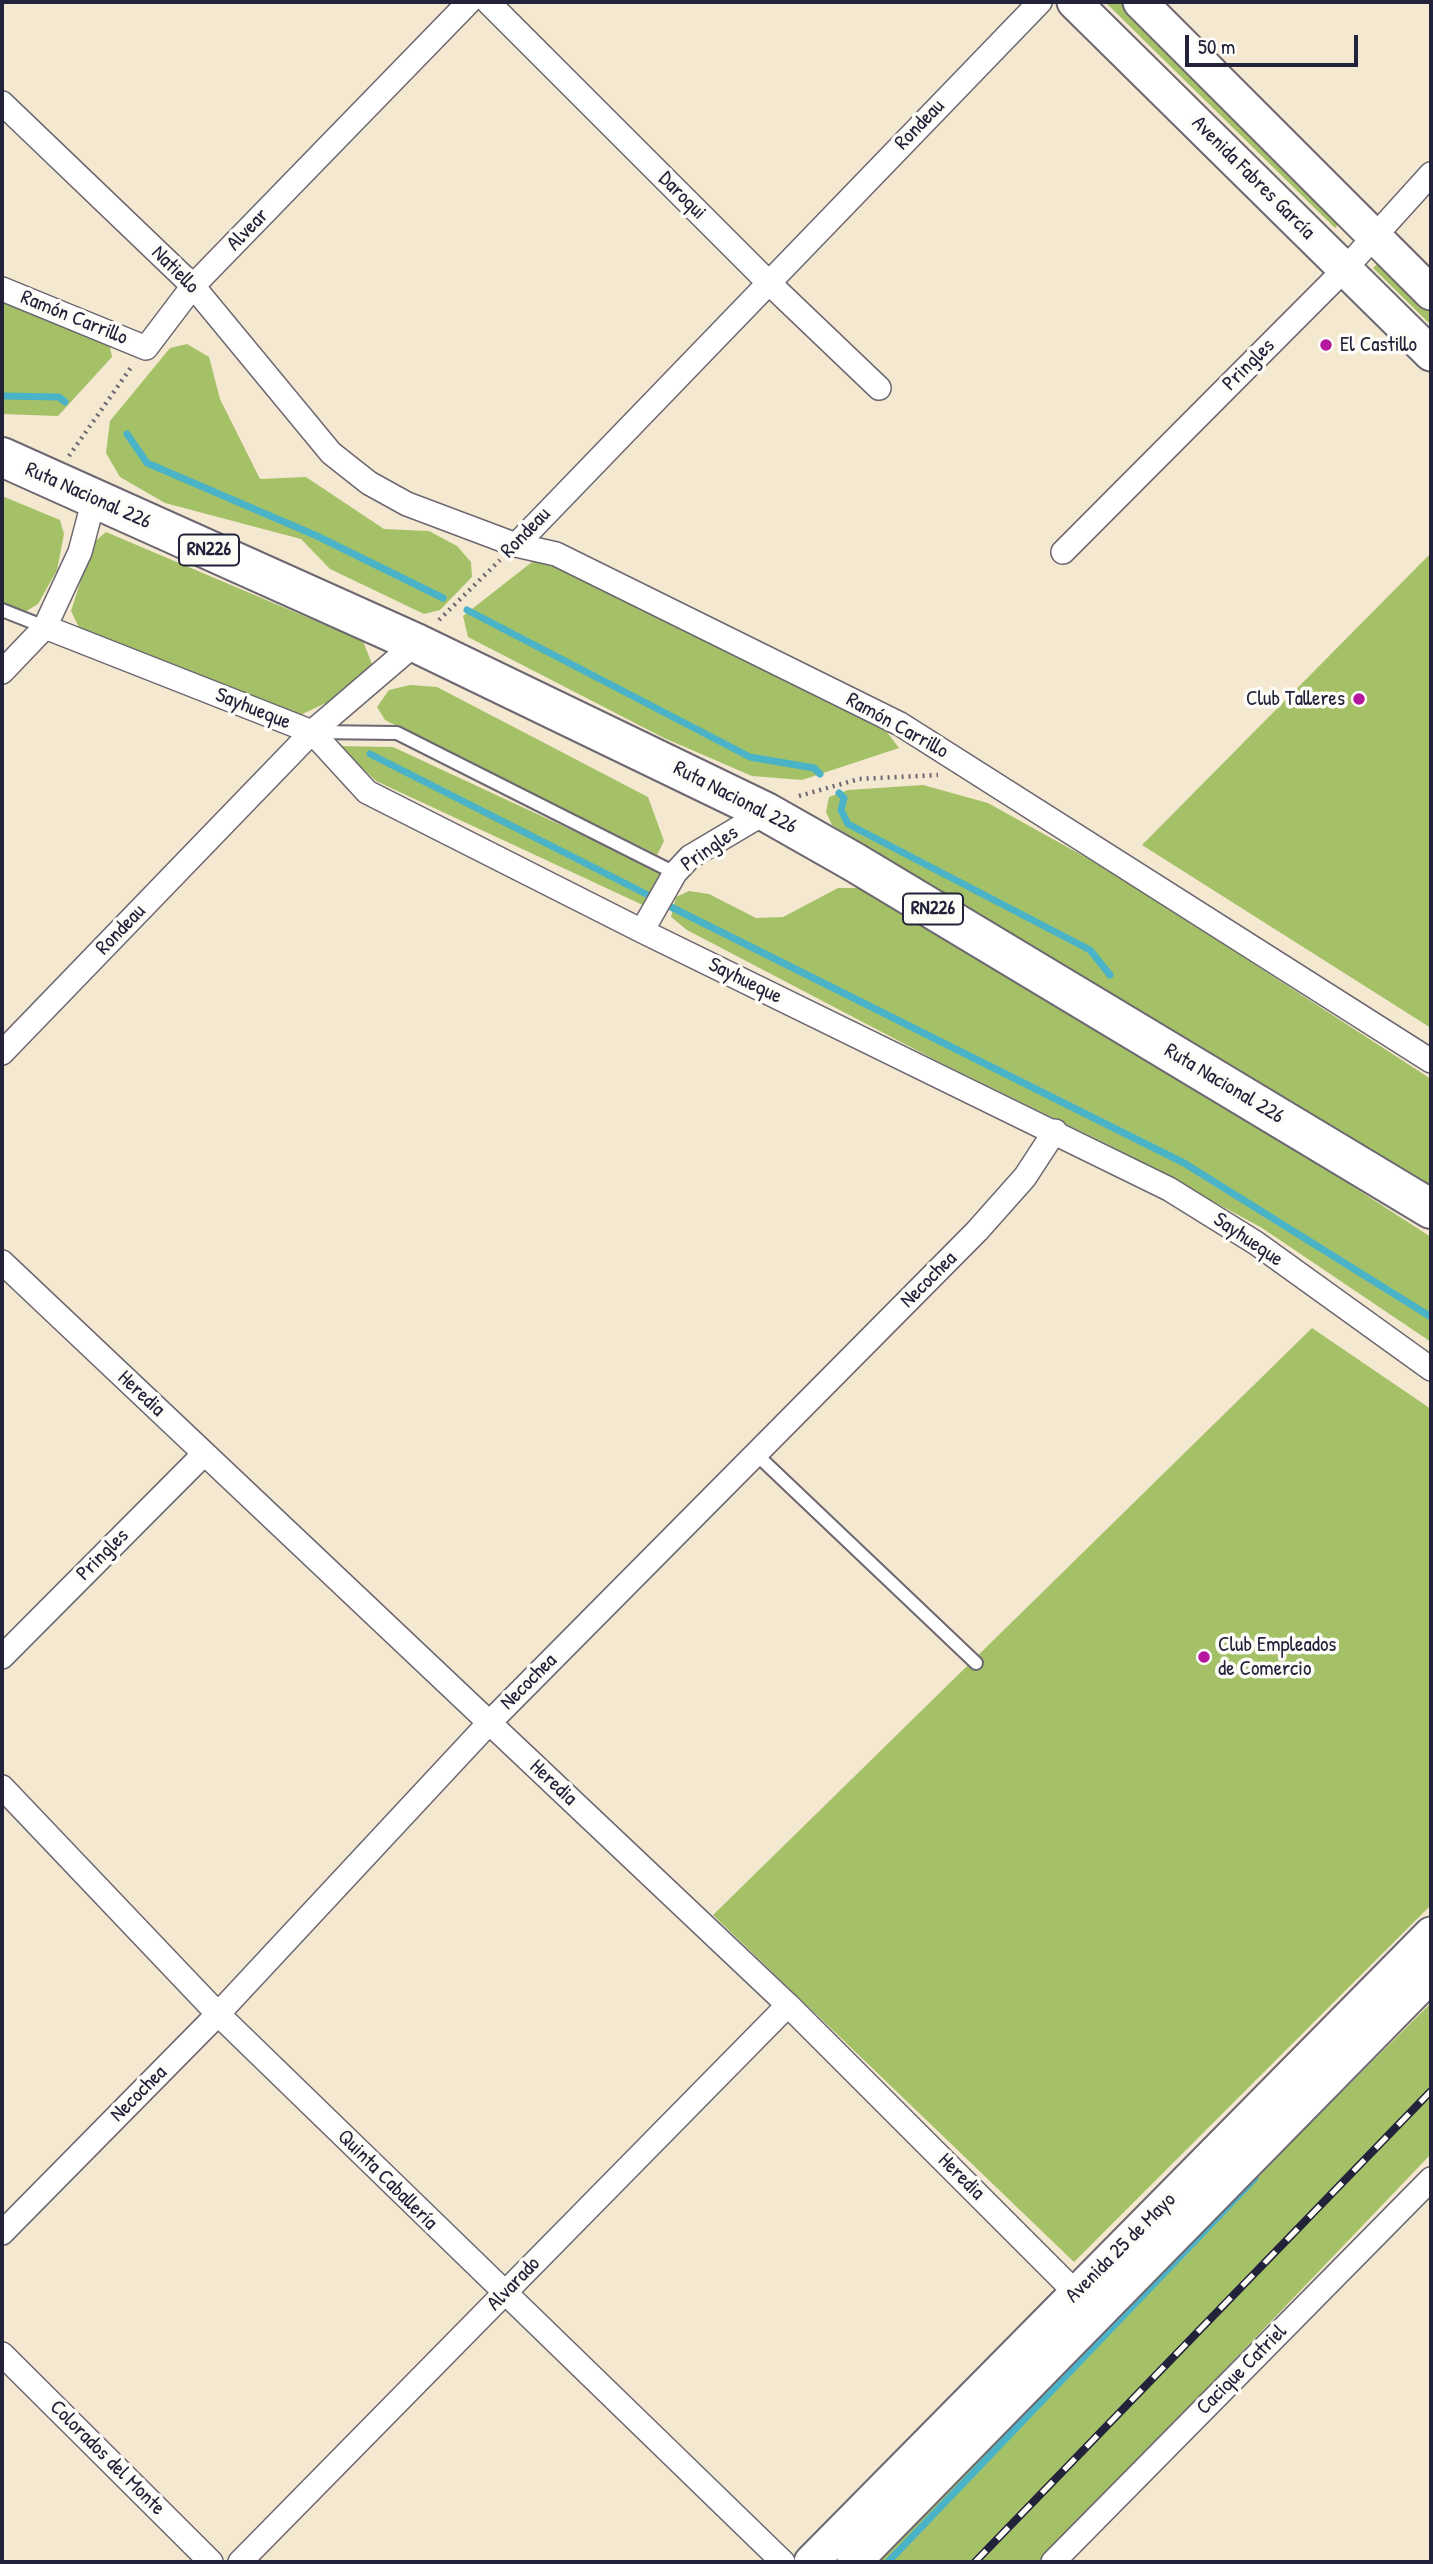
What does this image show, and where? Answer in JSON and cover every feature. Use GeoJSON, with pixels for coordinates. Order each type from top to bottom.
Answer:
{"type":"FeatureCollection","features":[{"type":"Feature","properties":{"kind":"highway","name":"Ruta Nacional 226"},"geometry":{"type":"LineString","coordinates":[[2,457],[416,643],[766,812],[1431,1209]]}},
{"type":"Feature","properties":{"kind":"street","name":"Alvear"},"geometry":{"type":"LineString","coordinates":[[146,348],[193,286],[469,2]]}},
{"type":"Feature","properties":{"kind":"street","name":"Daroqui"},"geometry":{"type":"LineString","coordinates":[[488,2],[768,282],[879,387]]}},
{"type":"Feature","properties":{"kind":"street","name":"Rondeau"},"geometry":{"type":"LineString","coordinates":[[516,545],[1040,2]]}},
{"type":"Feature","properties":{"kind":"street","name":"Avenida Fabres García"},"geometry":{"type":"LineString","coordinates":[[1074,2],[1431,354]]}},
{"type":"Feature","properties":{"kind":"street","name":"Avenida Fabres García"},"geometry":{"type":"LineString","coordinates":[[1140,2],[1431,293]]}},
{"type":"Feature","properties":{"kind":"street","name":"Natiello"},"geometry":{"type":"LineString","coordinates":[[2,103],[193,286],[331,453]]}},
{"type":"Feature","properties":{"kind":"street","name":"Pringles"},"geometry":{"type":"LineString","coordinates":[[1063,552],[1345,269],[1431,174]]}},
{"type":"Feature","properties":{"kind":"street","name":"Ramón Carrillo"},"geometry":{"type":"LineString","coordinates":[[2,289],[146,348]]}},
{"type":"Feature","properties":{"kind":"street","name":"Ramón Carrillo"},"geometry":{"type":"LineString","coordinates":[[331,453],[369,483],[407,504],[516,545],[556,554],[900,724],[1431,1062]]}},
{"type":"Feature","properties":{"kind":"street"},"geometry":{"type":"LineString","coordinates":[[2,672],[45,627],[80,552],[94,499]]}},
{"type":"Feature","properties":{"kind":"street","name":"Sayhueque"},"geometry":{"type":"LineString","coordinates":[[45,627],[312,732],[367,792],[642,931],[1055,1131],[1168,1189],[1256,1243],[1431,1369]]}},
{"type":"Feature","properties":{"kind":"street","name":"Rondeau"},"geometry":{"type":"LineString","coordinates":[[2,1053],[312,732],[416,643]]}},
{"type":"Feature","properties":{"kind":"street","name":"Pringles"},"geometry":{"type":"LineString","coordinates":[[642,931],[675,873],[690,857],[766,812]]}},
{"type":"Feature","properties":{"kind":"street","name":"Necochea"},"geometry":{"type":"LineString","coordinates":[[2,2233],[218,2014],[489,1723],[977,1231],[1025,1178],[1055,1131]]}},
{"type":"Feature","properties":{"kind":"street","name":"Heredia"},"geometry":{"type":"LineString","coordinates":[[2,1262],[788,2005],[1086,2303]]}},
{"type":"Feature","properties":{"kind":"street","name":"Pringles"},"geometry":{"type":"LineString","coordinates":[[2,1657],[204,1454]]}},
{"type":"Feature","properties":{"kind":"street","name":"Quinta Caballería"},"geometry":{"type":"LineString","coordinates":[[2,1787],[218,2014],[504,2295],[783,2562]]}},
{"type":"Feature","properties":{"kind":"street","name":"Avenida 25 de Mayo"},"geometry":{"type":"LineString","coordinates":[[854,2562],[1086,2303],[1431,1934]]}},
{"type":"Feature","properties":{"kind":"street","name":"Avenida 25 de Mayo"},"geometry":{"type":"LineString","coordinates":[[811,2562],[1431,1975]]}},
{"type":"Feature","properties":{"kind":"street","name":"Alvarado"},"geometry":{"type":"LineString","coordinates":[[240,2562],[788,2005]]}},
{"type":"Feature","properties":{"kind":"street","name":"Cacique Catriel"},"geometry":{"type":"LineString","coordinates":[[1053,2562],[1431,2179]]}},
{"type":"Feature","properties":{"kind":"street","name":"Colorados del Monte"},"geometry":{"type":"LineString","coordinates":[[2,2354],[211,2562]]}},
{"type":"Feature","properties":{"kind":"lane"},"geometry":{"type":"LineString","coordinates":[[2,610],[45,627]]}},
{"type":"Feature","properties":{"kind":"lane"},"geometry":{"type":"LineString","coordinates":[[312,732],[397,733],[675,873]]}},
{"type":"Feature","properties":{"kind":"lane"},"geometry":{"type":"LineString","coordinates":[[756,1454],[976,1663]]}},
{"type":"Feature","properties":{"kind":"path"},"geometry":{"type":"LineString","coordinates":[[59,483],[69,455],[146,348]]}},
{"type":"Feature","properties":{"kind":"path","name":"Rondeau"},"geometry":{"type":"LineString","coordinates":[[416,643],[516,545]]}},
{"type":"Feature","properties":{"kind":"path"},"geometry":{"type":"LineString","coordinates":[[766,812],[805,793],[859,779],[920,774],[989,779]]}},
{"type":"Feature","properties":{"kind":"green space"},"geometry":{"type":"Polygon","coordinates":[[[1105,2],[1126,2],[1346,216],[1335,228],[1105,2]]]}},
{"type":"Feature","properties":{"kind":"green space"},"geometry":{"type":"Polygon","coordinates":[[[1384,257],[1431,303],[1431,325],[1373,268],[1384,257]]]}},
{"type":"Feature","properties":{"kind":"green space"},"geometry":{"type":"Polygon","coordinates":[[[2,298],[109,342],[112,357],[58,416],[2,414],[2,298]]]}},
{"type":"Feature","properties":{"kind":"green space"},"geometry":{"type":"Polygon","coordinates":[[[187,344],[209,357],[220,399],[260,479],[306,477],[384,529],[429,531],[457,546],[471,562],[472,577],[440,610],[424,614],[330,569],[301,539],[165,503],[120,477],[106,453],[110,421],[170,348],[187,344]]]}},
{"type":"Feature","properties":{"kind":"green space"},"geometry":{"type":"Polygon","coordinates":[[[2,496],[60,520],[64,534],[57,570],[38,604],[25,612],[2,602],[2,496]]]}},
{"type":"Feature","properties":{"kind":"green space"},"geometry":{"type":"Polygon","coordinates":[[[106,532],[363,641],[372,664],[330,701],[296,717],[83,636],[71,611],[93,543],[106,532]]]}},
{"type":"Feature","properties":{"kind":"green space","name":"Club Talleres"},"geometry":{"type":"Polygon","coordinates":[[[1431,553],[1431,1028],[1142,845],[1431,553]]]}},
{"type":"Feature","properties":{"kind":"green space"},"geometry":{"type":"Polygon","coordinates":[[[532,562],[559,562],[884,728],[899,748],[802,780],[752,776],[664,738],[468,637],[463,616],[532,562]]]}},
{"type":"Feature","properties":{"kind":"green space"},"geometry":{"type":"Polygon","coordinates":[[[410,685],[437,687],[648,797],[664,841],[657,855],[385,720],[377,707],[389,690],[410,685]]]}},
{"type":"Feature","properties":{"kind":"green space"},"geometry":{"type":"Polygon","coordinates":[[[339,746],[393,747],[662,872],[647,907],[376,781],[339,746]]]}},
{"type":"Feature","properties":{"kind":"green space"},"geometry":{"type":"Polygon","coordinates":[[[923,785],[988,803],[1114,873],[1431,1079],[1431,1197],[832,825],[826,812],[829,797],[848,790],[923,785]]]}},
{"type":"Feature","properties":{"kind":"green space"},"geometry":{"type":"Polygon","coordinates":[[[838,888],[858,888],[883,895],[1191,1082],[1431,1237],[1431,1342],[1262,1228],[1115,1148],[939,1062],[687,930],[671,917],[676,897],[689,891],[709,894],[756,918],[783,917],[838,888]]]}},
{"type":"Feature","properties":{"kind":"green space","name":"Club Empleados de Comercio"},"geometry":{"type":"Polygon","coordinates":[[[1312,1328],[1431,1409],[1431,1905],[1074,2262],[713,1915],[1312,1328]]]}},
{"type":"Feature","properties":{"kind":"green space"},"geometry":{"type":"Polygon","coordinates":[[[1431,2003],[1431,2154],[1041,2562],[869,2562],[1431,2003]]]}},
{"type":"Feature","properties":{"kind":"waterway"},"geometry":{"type":"LineString","coordinates":[[2,396],[59,397],[65,402]]}},
{"type":"Feature","properties":{"kind":"waterway"},"geometry":{"type":"LineString","coordinates":[[127,434],[147,463],[317,536],[443,598]]}},
{"type":"Feature","properties":{"kind":"waterway"},"geometry":{"type":"LineString","coordinates":[[467,610],[750,757],[814,768],[820,774]]}},
{"type":"Feature","properties":{"kind":"waterway"},"geometry":{"type":"LineString","coordinates":[[370,754],[648,895]]}},
{"type":"Feature","properties":{"kind":"waterway"},"geometry":{"type":"LineString","coordinates":[[839,793],[844,798],[841,810],[848,824],[1090,950],[1110,975]]}},
{"type":"Feature","properties":{"kind":"waterway"},"geometry":{"type":"LineString","coordinates":[[671,907],[1184,1163],[1431,1317]]}},
{"type":"Feature","properties":{"kind":"waterway"},"geometry":{"type":"LineString","coordinates":[[888,2562],[1255,2178]]}},
{"type":"Feature","properties":{"kind":"railway"},"geometry":{"type":"LineString","coordinates":[[975,2562],[1431,2091]]}},
{"type":"Feature","properties":{"kind":"place","name":"El Castillo"},"geometry":{"type":"Point","coordinates":[1326,345]}},
{"type":"Feature","properties":{"kind":"place","name":"Club Talleres"},"geometry":{"type":"Point","coordinates":[1359,699]}},
{"type":"Feature","properties":{"kind":"place","name":"Club Empleados de Comercio"},"geometry":{"type":"Point","coordinates":[1204,1657]}}]}
